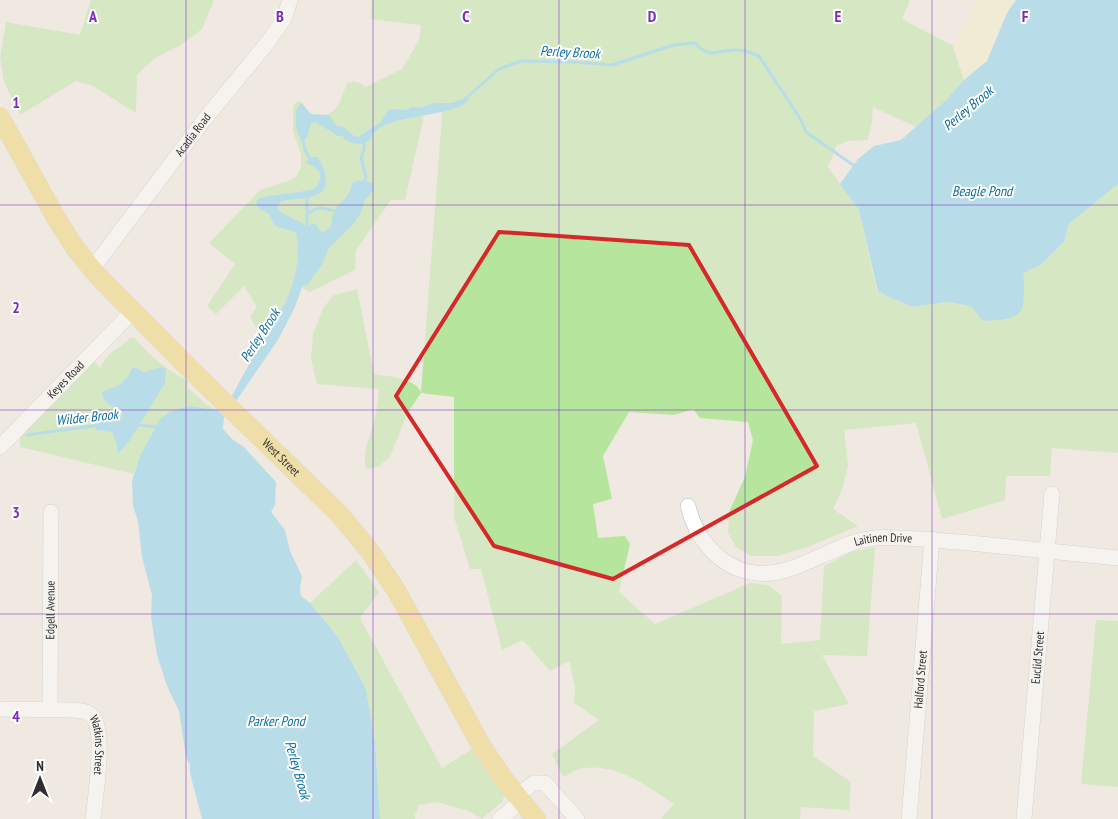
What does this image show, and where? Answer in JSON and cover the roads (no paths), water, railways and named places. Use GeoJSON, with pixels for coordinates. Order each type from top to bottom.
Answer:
{"type":"FeatureCollection","features":[{"type":"Feature","properties":{"kind":"main road","name":"West Street"},"geometry":{"type":"LineString","coordinates":[[0,117],[56,218],[92,270],[132,312],[340,514],[354,532],[396,590],[492,763],[536,819]]}},
{"type":"Feature","properties":{"kind":"street","name":"Acadia Road"},"geometry":{"type":"LineString","coordinates":[[92,270],[204,120],[268,42],[284,19],[290,0]]}},
{"type":"Feature","properties":{"kind":"street","name":"Keyes Road"},"geometry":{"type":"LineString","coordinates":[[0,447],[132,312]]}},
{"type":"Feature","properties":{"kind":"street","name":"Euclid Street"},"geometry":{"type":"LineString","coordinates":[[1024,819],[1052,494]]}},
{"type":"Feature","properties":{"kind":"street","name":"Laitinen Drive"},"geometry":{"type":"LineString","coordinates":[[688,506],[692,520],[706,544],[732,566],[748,572],[780,573],[852,542],[878,537],[932,539],[1118,558]]}},
{"type":"Feature","properties":{"kind":"street","name":"Edgell Avenue"},"geometry":{"type":"LineString","coordinates":[[50,709],[51,512]]}},
{"type":"Feature","properties":{"kind":"street","name":"Halford Street"},"geometry":{"type":"LineString","coordinates":[[909,819],[932,539]]}},
{"type":"Feature","properties":{"kind":"street"},"geometry":{"type":"LineString","coordinates":[[0,709],[50,709]]}},
{"type":"Feature","properties":{"kind":"street","name":"Watkins Street"},"geometry":{"type":"LineString","coordinates":[[50,709],[82,711],[91,714],[95,719],[99,747],[93,819]]}},
{"type":"Feature","properties":{"kind":"street"},"geometry":{"type":"LineString","coordinates":[[500,819],[534,783],[545,783],[577,819]]}},
{"type":"Feature","properties":{"kind":"water","name":"Beagle Pond"},"geometry":{"type":"Polygon","coordinates":[[[1016,0],[1118,0],[1118,184],[1069,224],[1064,242],[1040,265],[1024,273],[1023,305],[1021,311],[1013,317],[983,321],[971,306],[946,302],[912,307],[878,292],[859,210],[840,184],[858,159],[874,146],[901,140],[946,100],[964,80],[987,61],[1007,13],[1016,0]]]}},
{"type":"Feature","properties":{"kind":"water"},"geometry":{"type":"Polygon","coordinates":[[[465,98],[469,100],[447,111],[387,124],[376,130],[367,142],[360,144],[352,143],[342,136],[338,136],[316,122],[311,123],[307,137],[302,142],[298,134],[296,112],[300,104],[311,114],[329,115],[336,125],[345,128],[358,137],[381,122],[389,109],[406,110],[412,107],[420,108],[434,103],[452,103],[465,98]]]}},
{"type":"Feature","properties":{"kind":"water"},"geometry":{"type":"Polygon","coordinates":[[[312,157],[317,157],[320,161],[326,177],[322,192],[308,197],[281,201],[277,207],[282,213],[304,224],[306,227],[312,223],[324,232],[328,229],[332,224],[337,206],[348,194],[353,182],[366,181],[374,184],[374,190],[365,200],[355,222],[329,248],[322,264],[308,284],[302,287],[295,307],[278,340],[236,401],[232,396],[284,306],[290,292],[297,264],[296,232],[274,225],[269,214],[256,205],[257,200],[263,197],[312,190],[320,181],[320,173],[306,162],[312,157]]]}},
{"type":"Feature","properties":{"kind":"water"},"geometry":{"type":"Polygon","coordinates":[[[162,367],[166,369],[165,383],[130,440],[118,454],[112,432],[96,430],[95,428],[100,421],[121,417],[123,414],[122,411],[107,403],[102,394],[103,391],[121,384],[127,378],[132,368],[144,372],[162,367]]]}},
{"type":"Feature","properties":{"kind":"water","name":"Parker Pond"},"geometry":{"type":"Polygon","coordinates":[[[190,406],[217,410],[224,416],[223,429],[232,439],[244,447],[276,482],[275,505],[271,512],[285,530],[290,551],[302,576],[301,596],[310,603],[338,637],[366,689],[375,742],[380,819],[202,819],[190,773],[190,765],[186,757],[179,711],[167,686],[157,655],[151,617],[152,595],[142,557],[138,521],[133,506],[132,481],[140,456],[160,419],[173,410],[190,406]]]}},
{"type":"Feature","properties":{"kind":"waterway","name":"Perley Brook"},"geometry":{"type":"LineString","coordinates":[[464,100],[499,69],[521,61],[612,65],[674,45],[695,43],[701,49],[710,53],[734,50],[746,51],[759,56],[801,120],[806,132],[856,166]]}},
{"type":"Feature","properties":{"kind":"waterway","name":"Perley Brook"},"geometry":{"type":"LineString","coordinates":[[303,138],[305,150],[311,161]]}},
{"type":"Feature","properties":{"kind":"waterway"},"geometry":{"type":"LineString","coordinates":[[364,141],[361,158],[366,176],[364,185]]}},
{"type":"Feature","properties":{"kind":"waterway"},"geometry":{"type":"LineString","coordinates":[[307,230],[307,199],[309,194]]}},
{"type":"Feature","properties":{"kind":"waterway"},"geometry":{"type":"LineString","coordinates":[[307,214],[320,208],[338,211]]}},
{"type":"Feature","properties":{"kind":"waterway","name":"Wilder Brook"},"geometry":{"type":"LineString","coordinates":[[27,435],[101,425]]}},
{"type":"Feature","properties":{"kind":"waterway","name":"Wilder Brook"},"geometry":{"type":"LineString","coordinates":[[137,425],[158,427]]}}]}
